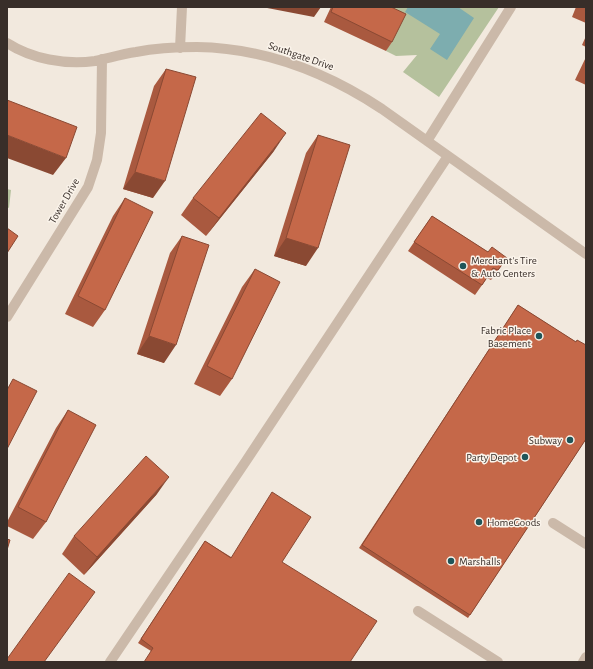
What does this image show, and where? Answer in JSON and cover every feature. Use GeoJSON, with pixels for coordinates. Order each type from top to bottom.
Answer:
{"type":"FeatureCollection","features":[{"type":"Feature","properties":{"kind":"street"},"geometry":{"type":"LineString","coordinates":[[180,48],[182,7]]}},
{"type":"Feature","properties":{"kind":"street"},"geometry":{"type":"LineString","coordinates":[[427,141],[511,7]]}},
{"type":"Feature","properties":{"kind":"street","name":"Southgate Drive"},"geometry":{"type":"LineString","coordinates":[[7,43],[29,54],[66,62],[84,62],[137,52],[180,48],[219,48],[252,53],[286,61],[313,70],[359,94],[586,254]]}},
{"type":"Feature","properties":{"kind":"street","name":"Tower Drive"},"geometry":{"type":"LineString","coordinates":[[7,317],[88,186],[98,160],[102,133],[102,59]]}},
{"type":"Feature","properties":{"kind":"street"},"geometry":{"type":"LineString","coordinates":[[110,662],[246,462],[448,156]]}},
{"type":"Feature","properties":{"kind":"street"},"geometry":{"type":"LineString","coordinates":[[553,523],[586,544]]}},
{"type":"Feature","properties":{"kind":"street"},"geometry":{"type":"LineString","coordinates":[[418,611],[498,662]]}},
{"type":"Feature","properties":{"kind":"street"},"geometry":{"type":"LineString","coordinates":[[583,662],[586,657]]}},
{"type":"Feature","properties":{"kind":"green space"},"geometry":{"type":"Polygon","coordinates":[[[374,7],[499,7],[439,97],[403,72],[417,55],[396,56],[386,51],[399,24],[374,7]]]}},
{"type":"Feature","properties":{"kind":"green space"},"geometry":{"type":"Polygon","coordinates":[[[7,189],[11,190],[9,208],[7,207],[7,189]]]}},
{"type":"Feature","properties":{"kind":"water"},"geometry":{"type":"Polygon","coordinates":[[[408,7],[458,7],[474,18],[447,60],[430,49],[440,34],[405,12],[408,7]]]}},
{"type":"Feature","properties":{"kind":"building"},"geometry":{"type":"Polygon","coordinates":[[[333,7],[391,7],[406,14],[392,42],[331,12],[333,7]]]}},
{"type":"Feature","properties":{"kind":"building"},"geometry":{"type":"Polygon","coordinates":[[[166,69],[196,77],[165,181],[135,172],[166,69]]]}},
{"type":"Feature","properties":{"kind":"building"},"geometry":{"type":"Polygon","coordinates":[[[7,100],[77,127],[66,158],[7,135],[7,100]]]}},
{"type":"Feature","properties":{"kind":"building"},"geometry":{"type":"Polygon","coordinates":[[[261,113],[286,133],[219,218],[193,198],[261,113]]]}},
{"type":"Feature","properties":{"kind":"building"},"geometry":{"type":"Polygon","coordinates":[[[318,135],[350,145],[318,248],[286,238],[318,135]]]}},
{"type":"Feature","properties":{"kind":"building"},"geometry":{"type":"Polygon","coordinates":[[[125,198],[153,212],[105,310],[78,296],[125,198]]]}},
{"type":"Feature","properties":{"kind":"building"},"geometry":{"type":"Polygon","coordinates":[[[432,216],[488,252],[492,247],[507,258],[498,270],[493,268],[482,285],[414,242],[432,216]]]}},
{"type":"Feature","properties":{"kind":"building"},"geometry":{"type":"Polygon","coordinates":[[[7,228],[18,236],[7,253],[7,228]]]}},
{"type":"Feature","properties":{"kind":"building"},"geometry":{"type":"Polygon","coordinates":[[[182,236],[209,245],[176,345],[149,336],[182,236]]]}},
{"type":"Feature","properties":{"kind":"building"},"geometry":{"type":"Polygon","coordinates":[[[255,269],[280,282],[232,379],[207,366],[255,269]]]}},
{"type":"Feature","properties":{"kind":"building"},"geometry":{"type":"Polygon","coordinates":[[[518,305],[576,342],[577,340],[586,345],[586,439],[470,615],[362,545],[518,305]]]}},
{"type":"Feature","properties":{"kind":"building"},"geometry":{"type":"Polygon","coordinates":[[[13,379],[37,391],[7,449],[7,390],[13,379]]]}},
{"type":"Feature","properties":{"kind":"building"},"geometry":{"type":"Polygon","coordinates":[[[68,410],[96,425],[46,522],[18,507],[68,410]]]}},
{"type":"Feature","properties":{"kind":"building"},"geometry":{"type":"Polygon","coordinates":[[[146,456],[169,477],[97,557],[74,536],[146,456]]]}},
{"type":"Feature","properties":{"kind":"building"},"geometry":{"type":"Polygon","coordinates":[[[272,492],[311,517],[282,562],[377,621],[350,662],[144,662],[153,648],[141,639],[205,541],[231,558],[272,492]]]}},
{"type":"Feature","properties":{"kind":"building"},"geometry":{"type":"Polygon","coordinates":[[[7,539],[10,540],[7,550],[7,539]]]}},
{"type":"Feature","properties":{"kind":"building"},"geometry":{"type":"Polygon","coordinates":[[[69,573],[95,592],[44,662],[7,662],[7,659],[69,573]]]}},
{"type":"Feature","properties":{"kind":"place","name":"Merchant's Tire & Auto Centers"},"geometry":{"type":"Point","coordinates":[463,266]}},
{"type":"Feature","properties":{"kind":"place","name":"Fabric Place Basement"},"geometry":{"type":"Point","coordinates":[539,336]}},
{"type":"Feature","properties":{"kind":"place","name":"Subway"},"geometry":{"type":"Point","coordinates":[570,440]}},
{"type":"Feature","properties":{"kind":"place","name":"Party Depot"},"geometry":{"type":"Point","coordinates":[525,457]}},
{"type":"Feature","properties":{"kind":"place","name":"HomeGoods"},"geometry":{"type":"Point","coordinates":[479,522]}},
{"type":"Feature","properties":{"kind":"place","name":"Marshalls"},"geometry":{"type":"Point","coordinates":[451,561]}}]}
